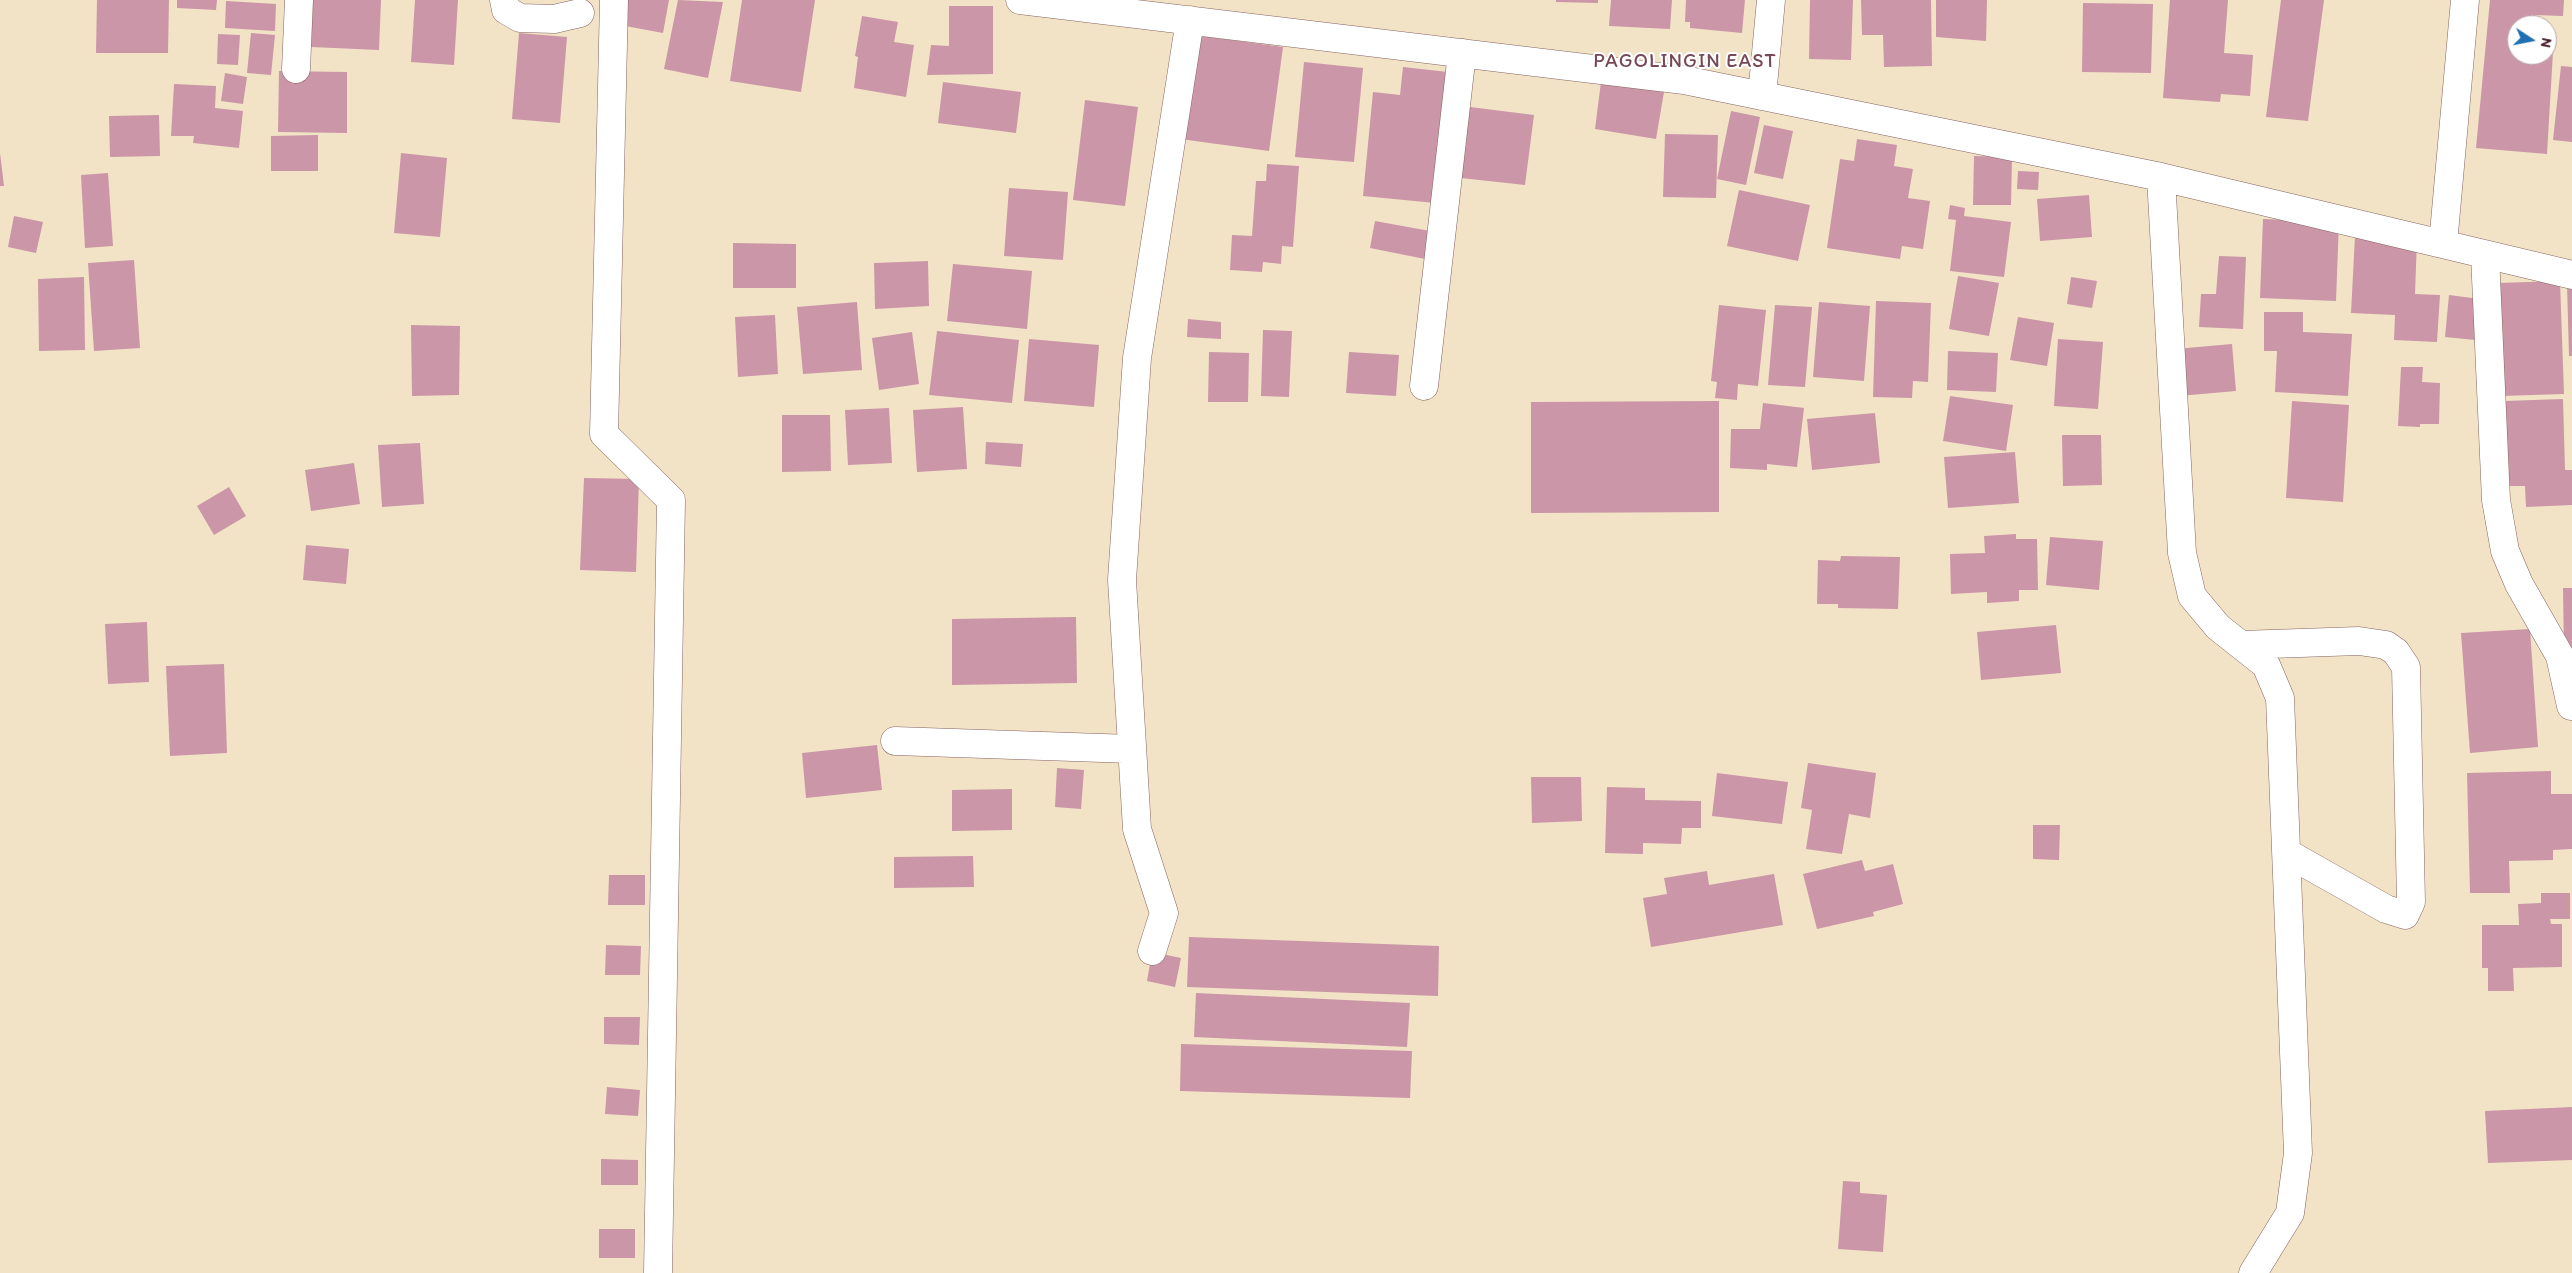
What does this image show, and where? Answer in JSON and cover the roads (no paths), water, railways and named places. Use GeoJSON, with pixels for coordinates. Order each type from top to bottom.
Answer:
{"type":"FeatureCollection","features":[{"type":"Feature","properties":{"kind":"street"},"geometry":{"type":"LineString","coordinates":[[296,69],[300,0]]}},
{"type":"Feature","properties":{"kind":"street"},"geometry":{"type":"LineString","coordinates":[[504,0],[506,10],[520,18],[554,19],[580,13]]}},
{"type":"Feature","properties":{"kind":"street"},"geometry":{"type":"LineString","coordinates":[[614,0],[604,434],[671,500],[658,1273]]}},
{"type":"Feature","properties":{"kind":"street"},"geometry":{"type":"LineString","coordinates":[[1020,0],[1126,6],[1190,20],[1684,80],[2161,177],[2572,275]]}},
{"type":"Feature","properties":{"kind":"street"},"geometry":{"type":"LineString","coordinates":[[1762,96],[1771,0]]}},
{"type":"Feature","properties":{"kind":"street"},"geometry":{"type":"LineString","coordinates":[[2442,244],[2465,0]]}},
{"type":"Feature","properties":{"kind":"street"},"geometry":{"type":"LineString","coordinates":[[1152,950],[1164,913],[1137,829],[1122,580],[1136,358],[1190,20]]}},
{"type":"Feature","properties":{"kind":"street"},"geometry":{"type":"LineString","coordinates":[[1424,386],[1462,53]]}},
{"type":"Feature","properties":{"kind":"street"},"geometry":{"type":"LineString","coordinates":[[2161,177],[2182,553],[2192,596],[2218,627],[2266,665],[2280,698],[2298,1153],[2290,1213],[2253,1273]]}},
{"type":"Feature","properties":{"kind":"street"},"geometry":{"type":"LineString","coordinates":[[2485,255],[2496,500],[2505,550],[2519,584],[2560,656],[2571,706]]}},
{"type":"Feature","properties":{"kind":"street"},"geometry":{"type":"LineString","coordinates":[[2241,645],[2359,641],[2386,645],[2396,652],[2406,668],[2411,902],[2405,915],[2386,908],[2287,853]]}},
{"type":"Feature","properties":{"kind":"street"},"geometry":{"type":"LineString","coordinates":[[895,741],[1132,749]]}},
{"type":"Feature","properties":{"kind":"district","name":"PAGOLINGIN EAST"},"geometry":{"type":"Point","coordinates":[1685,62]}}]}
